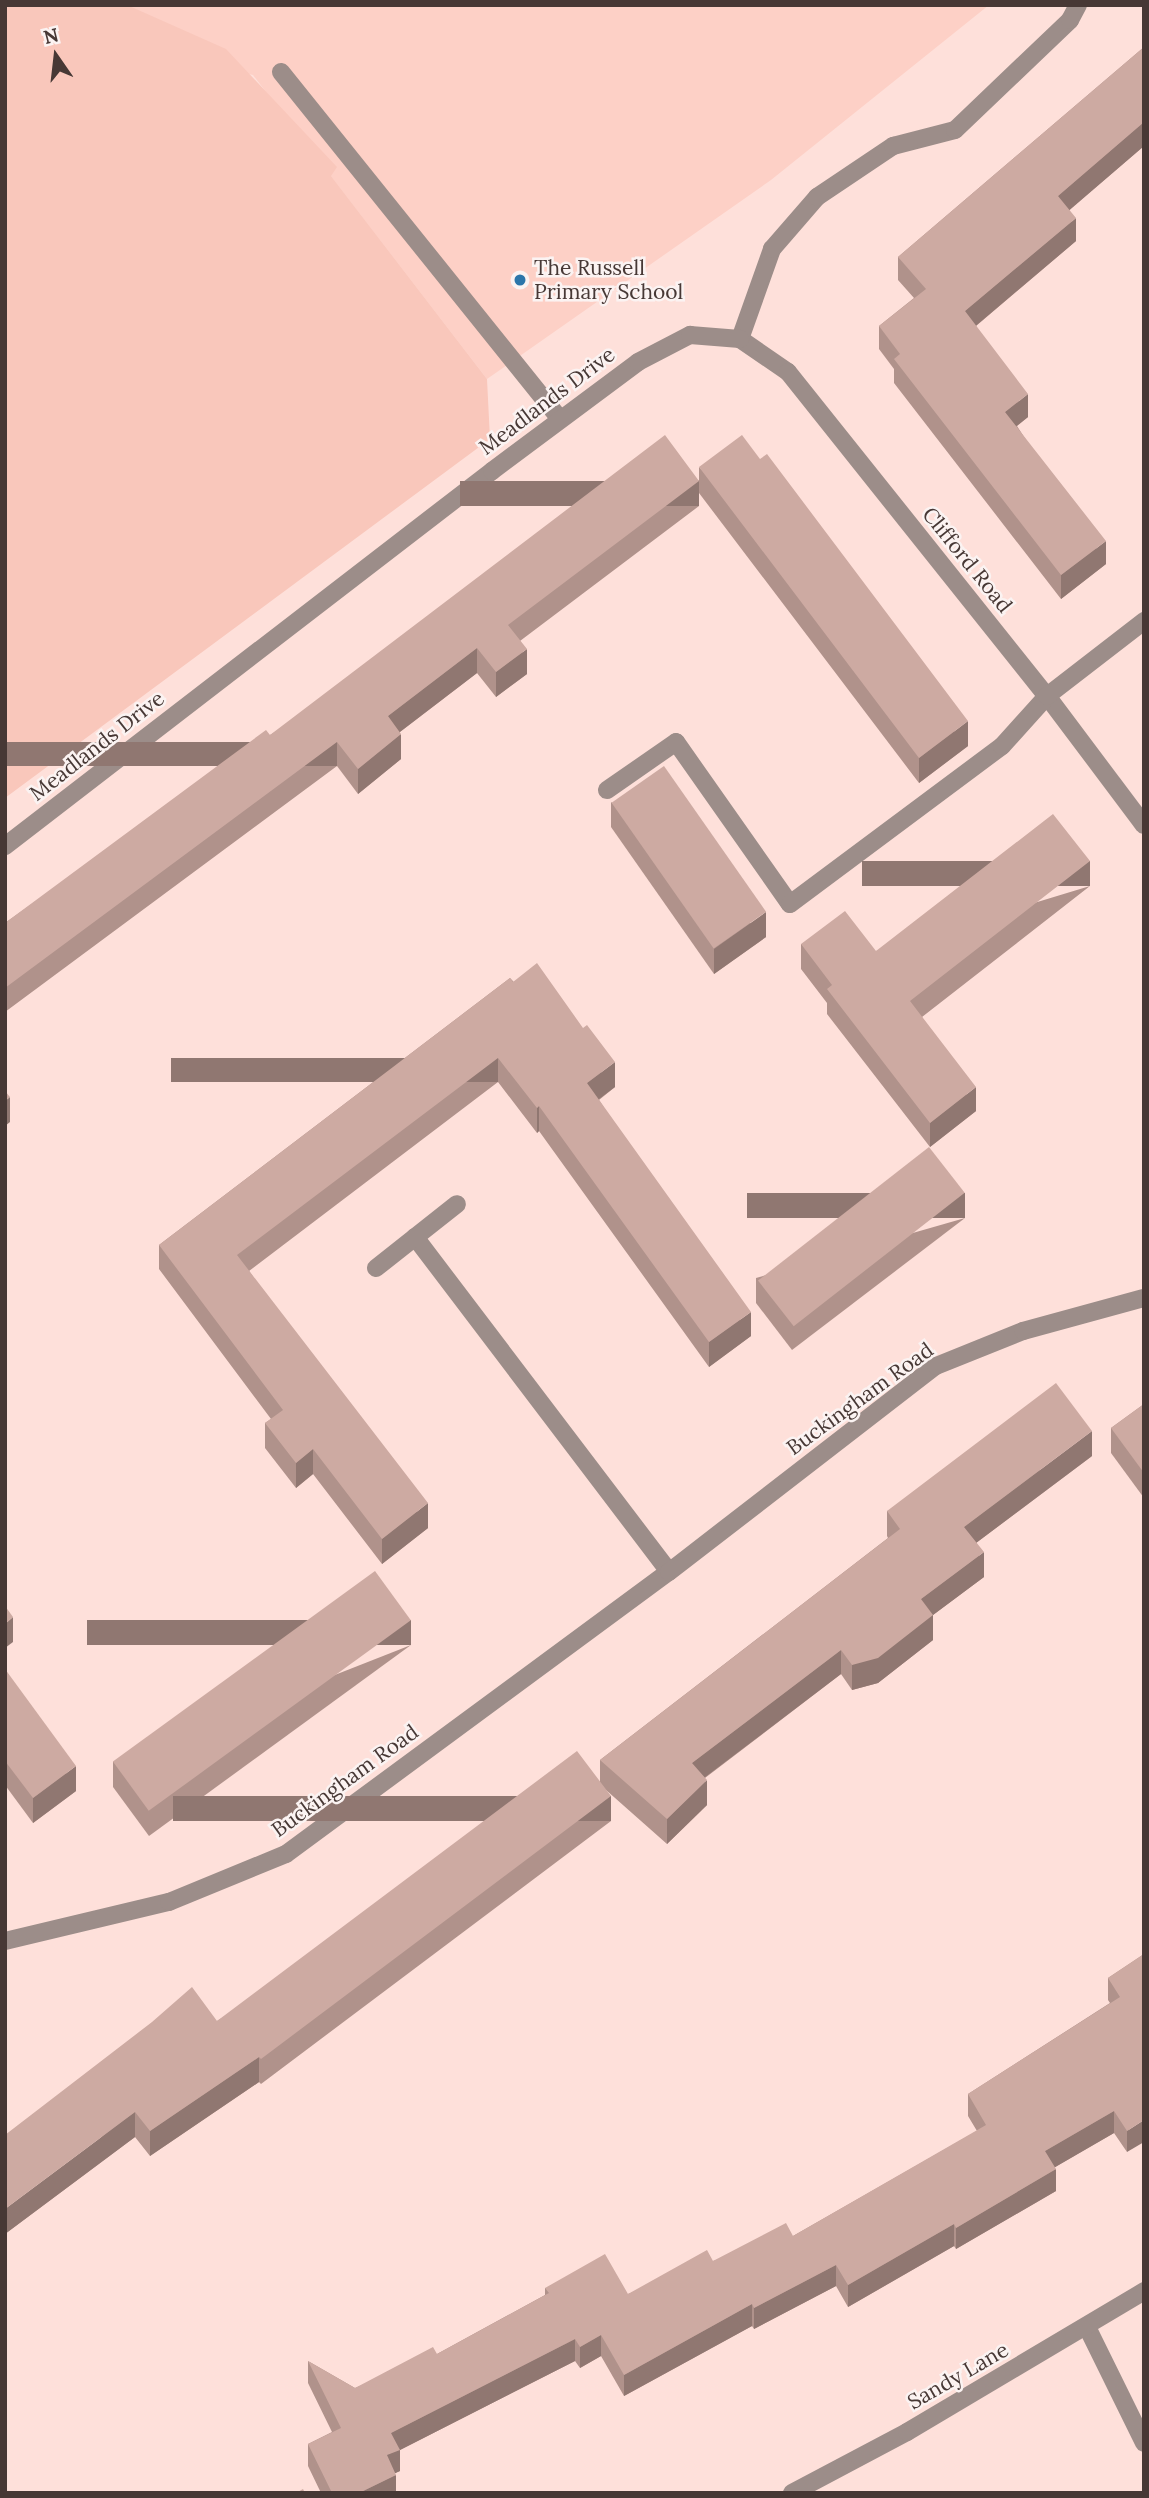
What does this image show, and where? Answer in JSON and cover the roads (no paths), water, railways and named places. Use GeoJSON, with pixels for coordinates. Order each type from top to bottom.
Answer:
{"type":"FeatureCollection","features":[{"type":"Feature","properties":{"kind":"street"},"geometry":{"type":"LineString","coordinates":[[740,339],[772,249],[817,197],[893,146],[955,130],[1070,20],[1078,5]]}},
{"type":"Feature","properties":{"kind":"street"},"geometry":{"type":"LineString","coordinates":[[281,72],[560,419]]}},
{"type":"Feature","properties":{"kind":"street","name":"Meadlands Drive"},"geometry":{"type":"LineString","coordinates":[[5,846],[638,362],[690,335],[740,339]]}},
{"type":"Feature","properties":{"kind":"street","name":"Clifford Road"},"geometry":{"type":"LineString","coordinates":[[740,339],[788,372],[1047,696],[1144,825]]}},
{"type":"Feature","properties":{"kind":"street"},"geometry":{"type":"LineString","coordinates":[[607,790],[676,742],[790,904],[1002,746],[1047,696],[1144,621]]}},
{"type":"Feature","properties":{"kind":"street"},"geometry":{"type":"LineString","coordinates":[[376,1268],[457,1204]]}},
{"type":"Feature","properties":{"kind":"street"},"geometry":{"type":"LineString","coordinates":[[415,1237],[669,1572]]}},
{"type":"Feature","properties":{"kind":"street","name":"Buckingham Road"},"geometry":{"type":"LineString","coordinates":[[5,1941],[169,1902],[286,1854],[669,1572],[936,1366],[1023,1331],[1144,1298]]}},
{"type":"Feature","properties":{"kind":"street","name":"Sandy Lane"},"geometry":{"type":"LineString","coordinates":[[792,2493],[906,2432],[1144,2291]]}},
{"type":"Feature","properties":{"kind":"street"},"geometry":{"type":"LineString","coordinates":[[1087,2327],[1144,2443]]}},
{"type":"Feature","properties":{"kind":"place","name":"The Russell Primary School"},"geometry":{"type":"Point","coordinates":[520,280]}}]}
